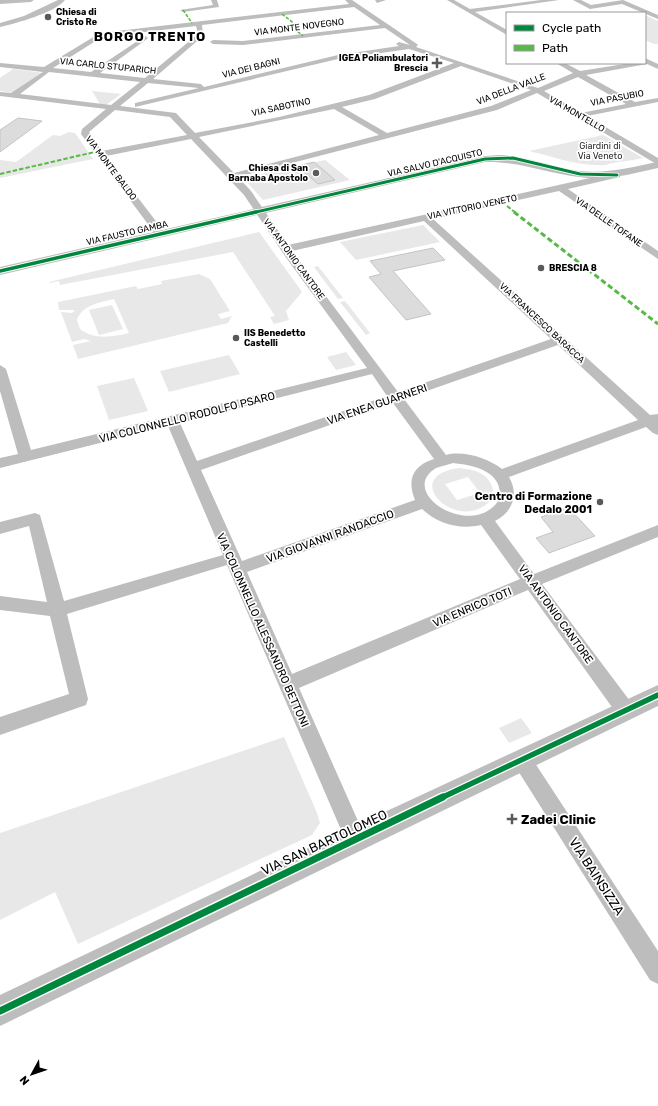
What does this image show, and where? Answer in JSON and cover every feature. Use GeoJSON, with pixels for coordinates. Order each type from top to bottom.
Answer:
{"type":"FeatureCollection","features":[{"type":"Feature","properties":{"kind":"street"},"geometry":{"type":"LineString","coordinates":[[0,2],[31,0]]}},
{"type":"Feature","properties":{"kind":"street"},"geometry":{"type":"LineString","coordinates":[[0,25],[26,17],[58,4],[62,0]]}},
{"type":"Feature","properties":{"kind":"street"},"geometry":{"type":"LineString","coordinates":[[182,9],[217,6],[214,0]]}},
{"type":"Feature","properties":{"kind":"street","name":"VIA DEI BAGNI"},"geometry":{"type":"LineString","coordinates":[[348,0],[412,45],[537,90]]}},
{"type":"Feature","properties":{"kind":"street"},"geometry":{"type":"LineString","coordinates":[[450,0],[506,32]]}},
{"type":"Feature","properties":{"kind":"street"},"geometry":{"type":"LineString","coordinates":[[468,11],[532,1],[556,0]]}},
{"type":"Feature","properties":{"kind":"street"},"geometry":{"type":"LineString","coordinates":[[576,0],[590,7],[620,1],[645,12]]}},
{"type":"Feature","properties":{"kind":"street"},"geometry":{"type":"LineString","coordinates":[[532,1],[544,8]]}},
{"type":"Feature","properties":{"kind":"street"},"geometry":{"type":"LineString","coordinates":[[0,102],[100,35],[355,4]]}},
{"type":"Feature","properties":{"kind":"street"},"geometry":{"type":"LineString","coordinates":[[649,14],[658,12]]}},
{"type":"Feature","properties":{"kind":"street"},"geometry":{"type":"LineString","coordinates":[[646,13],[658,17]]}},
{"type":"Feature","properties":{"kind":"street"},"geometry":{"type":"LineString","coordinates":[[113,108],[201,35],[200,27],[197,23]]}},
{"type":"Feature","properties":{"kind":"street","name":"VIA MONTE NOVEGNO"},"geometry":{"type":"LineString","coordinates":[[213,42],[242,43],[387,26]]}},
{"type":"Feature","properties":{"kind":"street"},"geometry":{"type":"LineString","coordinates":[[92,75],[145,38]]}},
{"type":"Feature","properties":{"kind":"street","name":"VIA DEI BAGNI"},"geometry":{"type":"LineString","coordinates":[[368,52],[399,44],[412,45]]}},
{"type":"Feature","properties":{"kind":"street","name":"VIA DEI BAGNI"},"geometry":{"type":"LineString","coordinates":[[138,105],[323,60],[412,45]]}},
{"type":"Feature","properties":{"kind":"street","name":"VIA DELLA VALLE"},"geometry":{"type":"LineString","coordinates":[[646,62],[658,61]]}},
{"type":"Feature","properties":{"kind":"street"},"geometry":{"type":"LineString","coordinates":[[646,62],[658,67]]}},
{"type":"Feature","properties":{"kind":"street","name":"VIA SABOTINO"},"geometry":{"type":"LineString","coordinates":[[101,154],[326,108],[372,97],[461,63]]}},
{"type":"Feature","properties":{"kind":"street"},"geometry":{"type":"LineString","coordinates":[[562,64],[634,105]]}},
{"type":"Feature","properties":{"kind":"street","name":"VIA DELLA VALLE"},"geometry":{"type":"LineString","coordinates":[[233,176],[494,108],[578,74],[635,64]]}},
{"type":"Feature","properties":{"kind":"street","name":"VIA CARLO STUPARICH"},"geometry":{"type":"LineString","coordinates":[[0,65],[46,71],[214,87]]}},
{"type":"Feature","properties":{"kind":"street","name":"VIA MONTELLO"},"geometry":{"type":"LineString","coordinates":[[537,90],[658,162]]}},
{"type":"Feature","properties":{"kind":"street","name":"VIA ANTONIO CANTORE"},"geometry":{"type":"LineString","coordinates":[[0,94],[173,115],[248,193],[258,210],[286,249],[442,460]]}},
{"type":"Feature","properties":{"kind":"street","name":"VIA PASUBIO"},"geometry":{"type":"LineString","coordinates":[[581,116],[658,100]]}},
{"type":"Feature","properties":{"kind":"street"},"geometry":{"type":"LineString","coordinates":[[335,106],[386,136]]}},
{"type":"Feature","properties":{"kind":"street","name":"VIA MONTE BALDO"},"geometry":{"type":"LineString","coordinates":[[113,108],[85,131],[85,134],[160,234]]}},
{"type":"Feature","properties":{"kind":"street"},"geometry":{"type":"LineString","coordinates":[[326,108],[376,139]]}},
{"type":"Feature","properties":{"kind":"street","name":"VIA SALVO D'ACQUISTO"},"geometry":{"type":"LineString","coordinates":[[258,210],[269,204],[486,155],[527,156],[567,167],[588,170],[646,168]]}},
{"type":"Feature","properties":{"kind":"street","name":"VIA SALVO D'ACQUISTO"},"geometry":{"type":"LineString","coordinates":[[258,210],[274,209],[497,158],[522,159],[580,174],[617,175]]}},
{"type":"Feature","properties":{"kind":"street","name":"VIA VITTORIO VENETO"},"geometry":{"type":"LineString","coordinates":[[286,249],[425,216],[560,188],[658,165]]}},
{"type":"Feature","properties":{"kind":"street","name":"VIA DELLE TOFANE"},"geometry":{"type":"LineString","coordinates":[[560,188],[658,256]]}},
{"type":"Feature","properties":{"kind":"street","name":"VIA FAUSTO GAMBA"},"geometry":{"type":"LineString","coordinates":[[0,271],[258,210]]}},
{"type":"Feature","properties":{"kind":"street","name":"VIA FRANCESCO BARACCA"},"geometry":{"type":"LineString","coordinates":[[425,216],[655,423]]}},
{"type":"Feature","properties":{"kind":"street"},"geometry":{"type":"LineString","coordinates":[[646,248],[658,244]]}},
{"type":"Feature","properties":{"kind":"street","name":"VIA ENEA GUARNERI"},"geometry":{"type":"LineString","coordinates":[[193,468],[561,340]]}},
{"type":"Feature","properties":{"kind":"street"},"geometry":{"type":"LineString","coordinates":[[0,368],[26,457]]}},
{"type":"Feature","properties":{"kind":"street","name":"VIA COLONNELLO RODOLFO PSARO"},"geometry":{"type":"LineString","coordinates":[[0,463],[374,370]]}},
{"type":"Feature","properties":{"kind":"street","name":"VIA COLONNELLO ALESSANDRO BETTONI"},"geometry":{"type":"LineString","coordinates":[[172,420],[355,839]]}},
{"type":"Feature","properties":{"kind":"street"},"geometry":{"type":"LineString","coordinates":[[499,475],[655,423]]}},
{"type":"Feature","properties":{"kind":"street"},"geometry":{"type":"LineString","coordinates":[[459,459],[477,462],[488,466],[499,475],[506,484],[506,501],[502,508],[495,514],[485,519],[458,521],[444,517],[432,511],[423,503],[418,493],[417,482],[422,473],[430,465],[442,460],[459,459]]}},
{"type":"Feature","properties":{"kind":"street","name":"VIA GIOVANNI RANDACCIO"},"geometry":{"type":"LineString","coordinates":[[0,603],[57,610],[235,564],[423,503]]}},
{"type":"Feature","properties":{"kind":"street"},"geometry":{"type":"LineString","coordinates":[[0,528],[35,518],[79,699],[0,726]]}},
{"type":"Feature","properties":{"kind":"street","name":"VIA ANTONIO CANTORE"},"geometry":{"type":"LineString","coordinates":[[485,519],[626,711]]}},
{"type":"Feature","properties":{"kind":"street","name":"VIA ENRICO TOTI"},"geometry":{"type":"LineString","coordinates":[[288,684],[532,581],[658,531]]}},
{"type":"Feature","properties":{"kind":"street","name":"VIA SAN BARTOLOMEO"},"geometry":{"type":"LineString","coordinates":[[0,1011],[355,839],[658,695]]}},
{"type":"Feature","properties":{"kind":"street","name":"VIA BAINSIZZA"},"geometry":{"type":"LineString","coordinates":[[522,760],[658,972]]}},
{"type":"Feature","properties":{"kind":"green space"},"geometry":{"type":"Polygon","coordinates":[[[646,16],[658,21],[658,44],[646,40],[646,16]]]}},
{"type":"Feature","properties":{"kind":"green space"},"geometry":{"type":"Polygon","coordinates":[[[13,69],[44,73],[14,93],[0,91],[0,78],[13,69]]]}},
{"type":"Feature","properties":{"kind":"green space"},"geometry":{"type":"Polygon","coordinates":[[[92,91],[121,94],[106,105],[100,104],[92,91]]]}},
{"type":"Feature","properties":{"kind":"green space"},"geometry":{"type":"Polygon","coordinates":[[[69,132],[75,133],[93,159],[0,178],[0,160],[16,162],[53,135],[60,136],[69,132]]]}},
{"type":"Feature","properties":{"kind":"green space","name":"Giardini di Via Veneto"},"geometry":{"type":"Polygon","coordinates":[[[603,135],[643,158],[607,165],[597,165],[577,163],[529,151],[603,135]]]}},
{"type":"Feature","properties":{"kind":"green space"},"geometry":{"type":"Polygon","coordinates":[[[325,160],[350,180],[263,200],[247,182],[248,178],[275,170],[278,173],[299,169],[297,166],[325,160]]]}},
{"type":"Feature","properties":{"kind":"green space"},"geometry":{"type":"Polygon","coordinates":[[[423,225],[440,242],[356,260],[340,242],[423,225]]]}},
{"type":"Feature","properties":{"kind":"green space"},"geometry":{"type":"Polygon","coordinates":[[[259,232],[302,292],[286,311],[289,320],[274,324],[270,317],[275,316],[233,252],[60,285],[59,281],[49,282],[259,232]]]}},
{"type":"Feature","properties":{"kind":"green space"},"geometry":{"type":"Polygon","coordinates":[[[318,266],[343,298],[338,299],[314,267],[318,266]]]}},
{"type":"Feature","properties":{"kind":"green space"},"geometry":{"type":"Polygon","coordinates":[[[199,274],[210,279],[230,311],[218,314],[221,319],[232,316],[228,323],[78,359],[73,345],[91,341],[84,339],[72,342],[61,312],[72,313],[75,310],[59,310],[58,302],[136,286],[138,289],[162,284],[161,281],[199,274]],[[114,299],[92,305],[79,315],[77,320],[80,329],[91,335],[103,337],[129,333],[114,299]]]}},
{"type":"Feature","properties":{"kind":"green space"},"geometry":{"type":"Polygon","coordinates":[[[345,301],[370,333],[366,335],[340,302],[345,301]]]}},
{"type":"Feature","properties":{"kind":"green space"},"geometry":{"type":"Polygon","coordinates":[[[112,305],[123,329],[99,335],[89,310],[112,305]]]}},
{"type":"Feature","properties":{"kind":"green space"},"geometry":{"type":"Polygon","coordinates":[[[346,352],[356,365],[336,370],[327,357],[346,352]]]}},
{"type":"Feature","properties":{"kind":"green space"},"geometry":{"type":"Polygon","coordinates":[[[229,355],[240,374],[169,392],[160,371],[229,355]]]}},
{"type":"Feature","properties":{"kind":"green space"},"geometry":{"type":"Polygon","coordinates":[[[134,378],[148,411],[109,420],[97,386],[134,378]]]}},
{"type":"Feature","properties":{"kind":"green space"},"geometry":{"type":"Polygon","coordinates":[[[459,468],[480,473],[485,476],[491,484],[493,493],[491,498],[484,506],[471,511],[458,510],[446,506],[437,498],[433,489],[434,480],[442,473],[459,468]],[[468,477],[445,484],[457,500],[480,493],[468,477]]]}},
{"type":"Feature","properties":{"kind":"green space"},"geometry":{"type":"Polygon","coordinates":[[[521,718],[532,733],[509,743],[499,728],[521,718]]]}},
{"type":"Feature","properties":{"kind":"green space"},"geometry":{"type":"Polygon","coordinates":[[[284,737],[320,823],[312,835],[78,944],[55,892],[0,920],[0,833],[284,737]]]}},
{"type":"Feature","properties":{"kind":"building"},"geometry":{"type":"Polygon","coordinates":[[[18,118],[42,121],[0,152],[0,130],[18,118]]]}},
{"type":"Feature","properties":{"kind":"building","name":"Chiesa di San Barnaba Apostolo"},"geometry":{"type":"Polygon","coordinates":[[[314,162],[335,180],[318,184],[297,166],[314,162]]]}},
{"type":"Feature","properties":{"kind":"building"},"geometry":{"type":"Polygon","coordinates":[[[433,248],[445,260],[393,271],[431,314],[406,320],[369,277],[381,274],[370,261],[433,248]]]}},
{"type":"Feature","properties":{"kind":"building"},"geometry":{"type":"Polygon","coordinates":[[[568,507],[595,536],[549,553],[536,538],[553,532],[541,517],[568,507]]]}},
{"type":"Feature","properties":{"kind":"marked path"},"geometry":{"type":"LineString","coordinates":[[183,10],[192,23]]}},
{"type":"Feature","properties":{"kind":"marked path"},"geometry":{"type":"LineString","coordinates":[[282,14],[296,25],[296,30],[303,36]]}},
{"type":"Feature","properties":{"kind":"marked path"},"geometry":{"type":"LineString","coordinates":[[0,174],[99,151]]}},
{"type":"Feature","properties":{"kind":"marked path"},"geometry":{"type":"LineString","coordinates":[[507,206],[658,324]]}},
{"type":"Feature","properties":{"kind":"cycle path"},"geometry":{"type":"LineString","coordinates":[[0,271],[485,159],[513,158],[580,174],[617,175]]}},
{"type":"Feature","properties":{"kind":"cycle path"},"geometry":{"type":"LineString","coordinates":[[0,1011],[355,839],[658,695]]}},
{"type":"Feature","properties":{"kind":"place","name":"Chiesa di Cristo Re"},"geometry":{"type":"Point","coordinates":[48,17]}},
{"type":"Feature","properties":{"kind":"place","name":"IGEA Poliambulatori Brescia"},"geometry":{"type":"Point","coordinates":[437,63]}},
{"type":"Feature","properties":{"kind":"place","name":"Chiesa di San Barnaba Apostolo"},"geometry":{"type":"Point","coordinates":[316,173]}},
{"type":"Feature","properties":{"kind":"place","name":"BRESCIA 8"},"geometry":{"type":"Point","coordinates":[541,268]}},
{"type":"Feature","properties":{"kind":"place","name":"IIS Benedetto Castelli"},"geometry":{"type":"Point","coordinates":[236,338]}},
{"type":"Feature","properties":{"kind":"place","name":"Centro di Formazione Dedalo 2001"},"geometry":{"type":"Point","coordinates":[600,502]}},
{"type":"Feature","properties":{"kind":"place","name":"Zadei Clinic"},"geometry":{"type":"Point","coordinates":[512,819]}},
{"type":"Feature","properties":{"kind":"district","name":"BORGO TRENTO"},"geometry":{"type":"Point","coordinates":[150,36]}}]}
